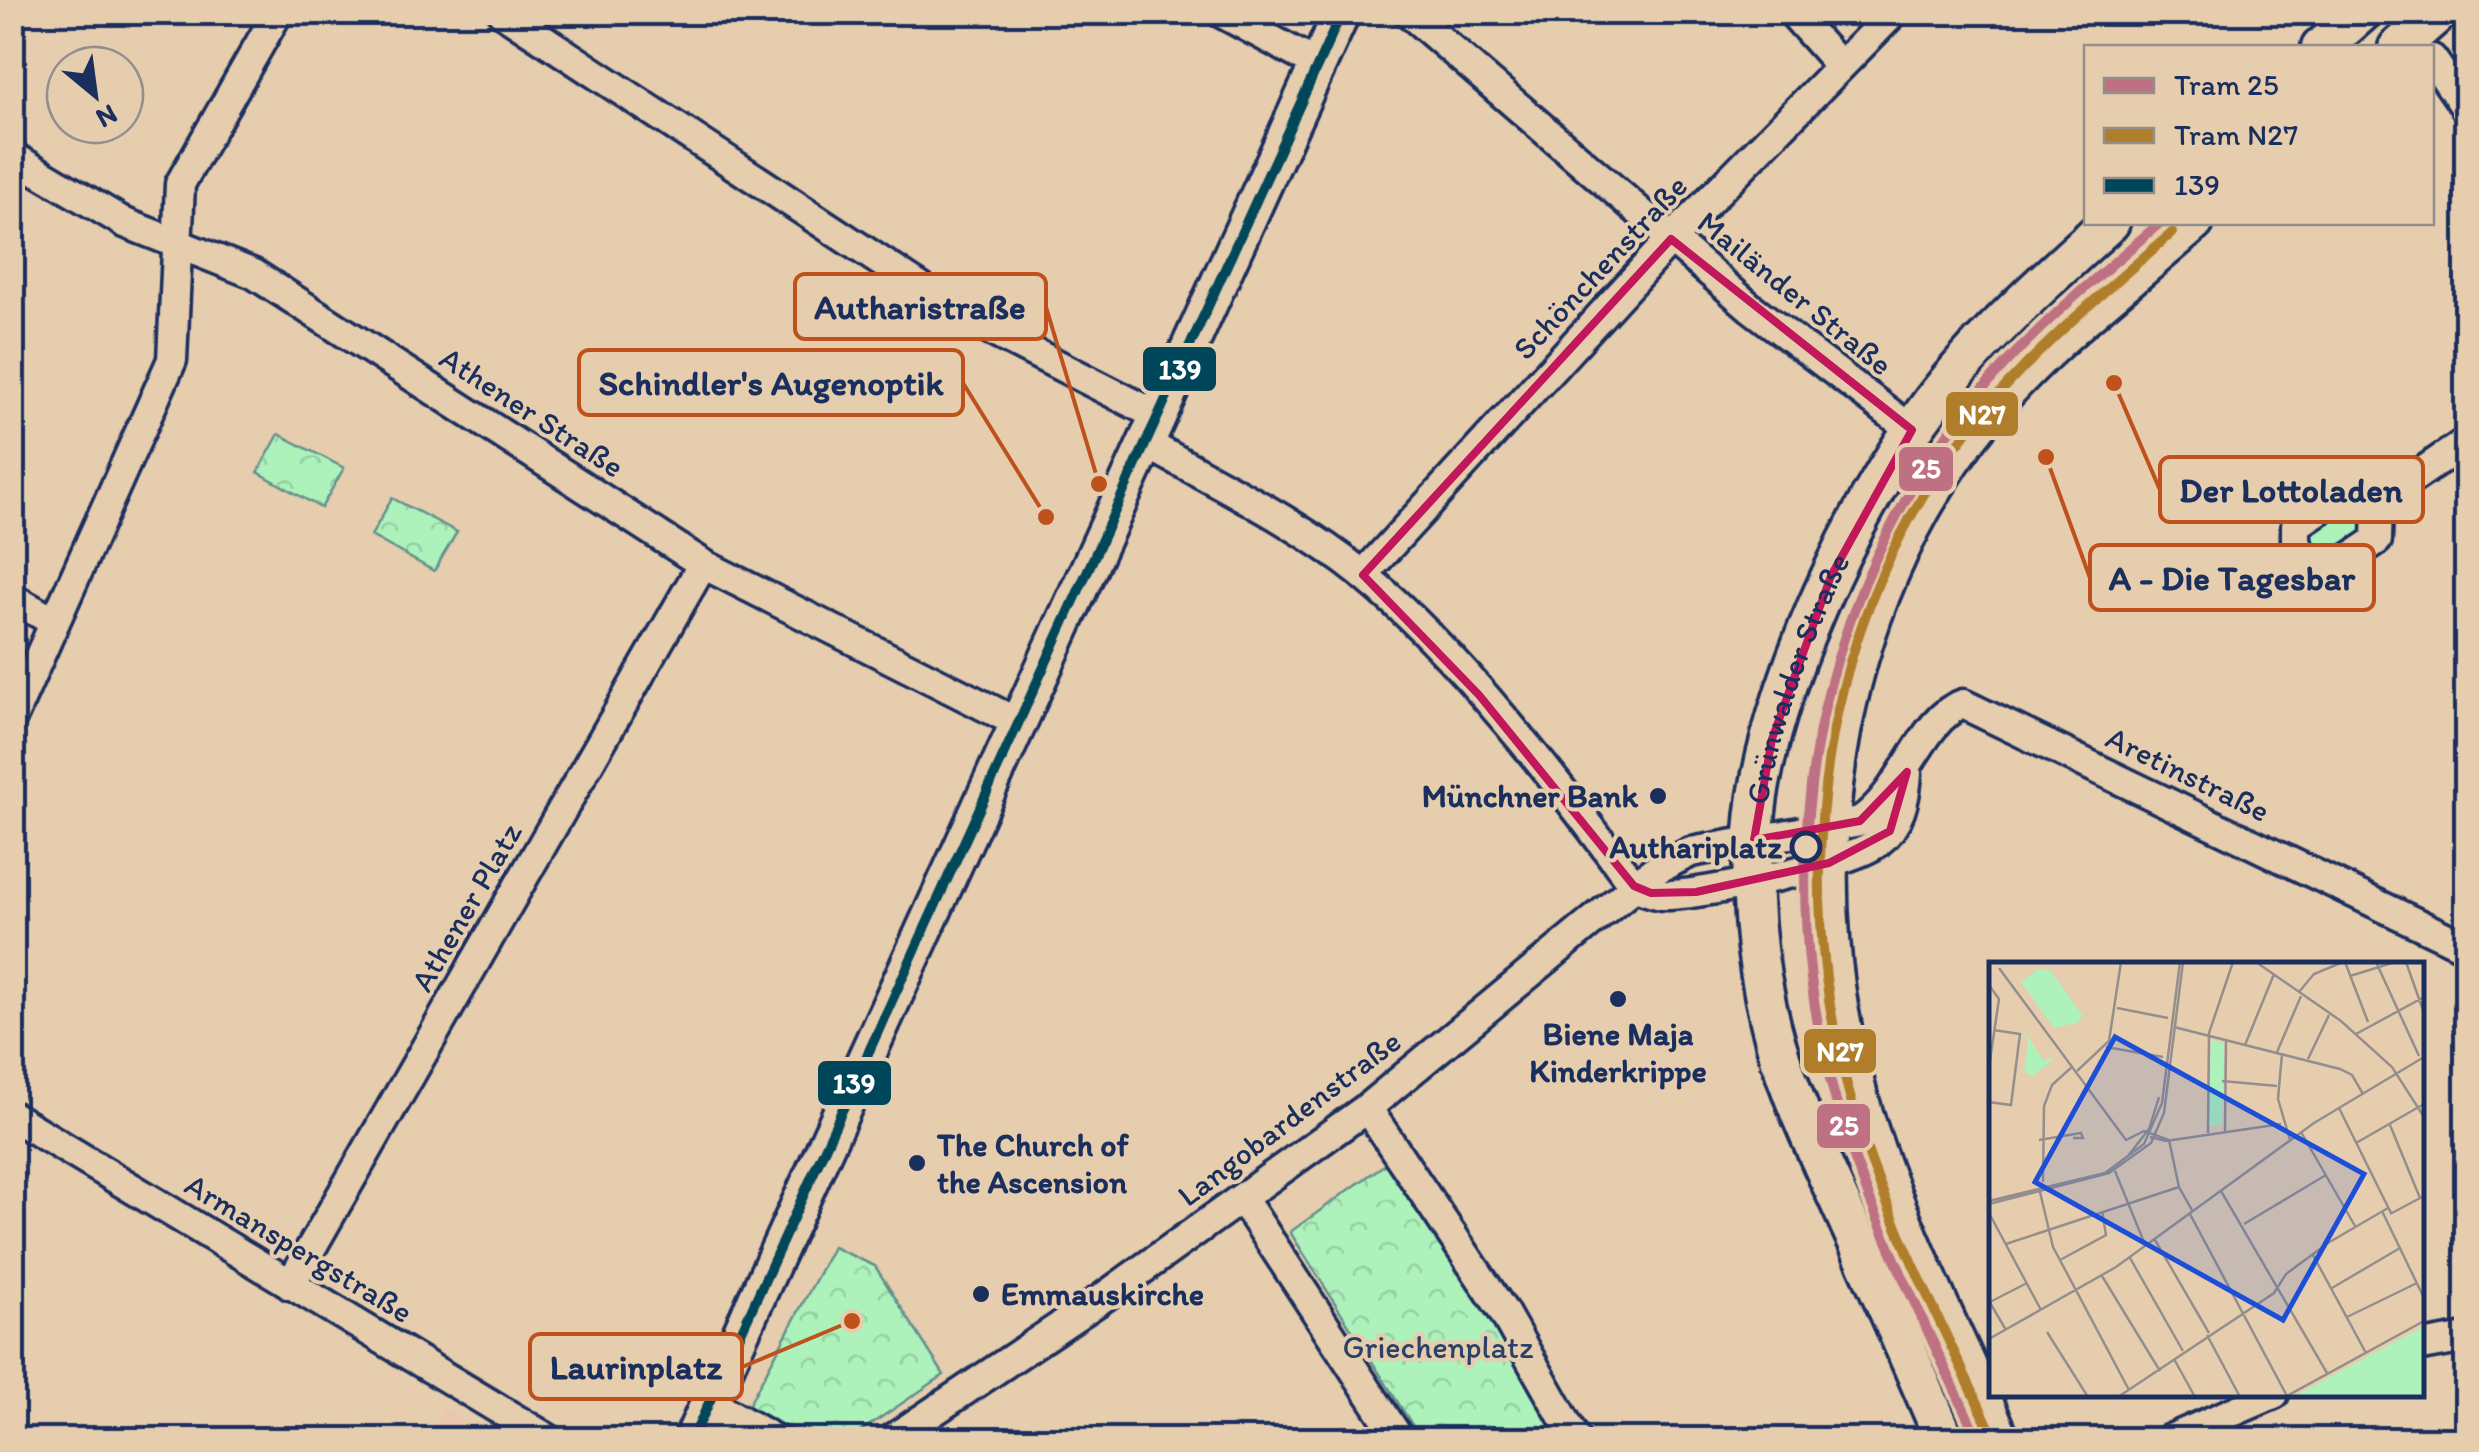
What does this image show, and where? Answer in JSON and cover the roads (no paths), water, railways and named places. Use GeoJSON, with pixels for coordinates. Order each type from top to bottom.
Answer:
{"type":"FeatureCollection","features":[{"type":"Feature","properties":{"kind":"main road"},"geometry":{"type":"LineString","coordinates":[[2324,45],[2362,12]]}},
{"type":"Feature","properties":{"kind":"main road","name":"Grünwalder Straße"},"geometry":{"type":"LineString","coordinates":[[1945,1440],[1784,1071],[1761,970],[1754,840],[1768,756],[1814,620],[1852,530],[1912,430],[2008,316],[2107,225]]}},
{"type":"Feature","properties":{"kind":"main road","name":"Grünwalder Straße"},"geometry":{"type":"LineString","coordinates":[[2000,1440],[1868,1129],[1841,1024],[1830,845],[1836,756],[1864,639],[1899,548],[1928,498],[1987,413],[2040,355],[2191,225]]}},
{"type":"Feature","properties":{"kind":"street"},"geometry":{"type":"LineString","coordinates":[[12,718],[172,360],[177,200],[187,166],[278,12]]}},
{"type":"Feature","properties":{"kind":"street"},"geometry":{"type":"LineString","coordinates":[[502,12],[968,318],[1152,430],[1363,575],[1479,694],[1585,819],[1634,886],[1665,895],[1754,879],[1830,845]]}},
{"type":"Feature","properties":{"kind":"street"},"geometry":{"type":"LineString","coordinates":[[1220,12],[1318,66]]}},
{"type":"Feature","properties":{"kind":"street"},"geometry":{"type":"LineString","coordinates":[[775,1440],[707,1426],[804,1194],[1342,12]]}},
{"type":"Feature","properties":{"kind":"street","name":"Mailänder Straße"},"geometry":{"type":"LineString","coordinates":[[1408,12],[1750,307],[1912,430]]}},
{"type":"Feature","properties":{"kind":"street"},"geometry":{"type":"LineString","coordinates":[[1792,12],[1840,66]]}},
{"type":"Feature","properties":{"kind":"street","name":"Schönchenstraße"},"geometry":{"type":"LineString","coordinates":[[1363,575],[1671,238],[1894,12]]}},
{"type":"Feature","properties":{"kind":"street"},"geometry":{"type":"LineString","coordinates":[[2434,60],[2466,108]]}},
{"type":"Feature","properties":{"kind":"street","name":"Athener Straße"},"geometry":{"type":"LineString","coordinates":[[12,156],[126,223],[254,274],[702,564],[1018,723]]}},
{"type":"Feature","properties":{"kind":"street"},"geometry":{"type":"LineString","coordinates":[[2378,502],[2466,442]]}},
{"type":"Feature","properties":{"kind":"street","name":"Athener Platz"},"geometry":{"type":"LineString","coordinates":[[290,1284],[702,564]]}},
{"type":"Feature","properties":{"kind":"street"},"geometry":{"type":"LineString","coordinates":[[12,598],[53,622]]}},
{"type":"Feature","properties":{"kind":"street","name":"Aretinstraße"},"geometry":{"type":"LineString","coordinates":[[1830,845],[1878,809],[1907,772],[1938,716],[1963,704],[2466,947]]}},
{"type":"Feature","properties":{"kind":"street"},"geometry":{"type":"LineString","coordinates":[[1634,886],[1691,852],[1754,840],[1830,845]]}},
{"type":"Feature","properties":{"kind":"street","name":"Langobardenstraße"},"geometry":{"type":"LineString","coordinates":[[891,1440],[1102,1299],[1367,1108],[1634,886]]}},
{"type":"Feature","properties":{"kind":"street"},"geometry":{"type":"LineString","coordinates":[[1367,1108],[1503,1311],[1576,1440]]}},
{"type":"Feature","properties":{"kind":"street","name":"Armanspergstraße"},"geometry":{"type":"LineString","coordinates":[[12,1116],[550,1440]]}},
{"type":"Feature","properties":{"kind":"street"},"geometry":{"type":"LineString","coordinates":[[1242,1198],[1400,1440]]}},
{"type":"Feature","properties":{"kind":"street"},"geometry":{"type":"LineString","coordinates":[[2424,1346],[2466,1338]]}},
{"type":"Feature","properties":{"kind":"street"},"geometry":{"type":"LineString","coordinates":[[2168,1440],[2267,1397]]}},
{"type":"Feature","properties":{"kind":"tram line","name":"25"},"geometry":{"type":"LineString","coordinates":[[1978,1440],[1866,1191],[1837,1105],[1817,1017],[1806,927],[1806,838],[1816,750],[1836,663],[1866,579],[1906,499],[1956,423],[2002,368],[2052,317],[2158,225]]}},
{"type":"Feature","properties":{"kind":"tram line","name":"N27"},"geometry":{"type":"LineString","coordinates":[[1992,1434],[1897,1227],[1851,1100],[1831,1014],[1821,926],[1821,837],[1830,749],[1850,663],[1880,580],[1920,501],[1971,427],[2017,374],[2172,233]]}},
{"type":"Feature","properties":{"kind":"place","name":"Der Lottoladen"},"geometry":{"type":"Point","coordinates":[2114,383]}},
{"type":"Feature","properties":{"kind":"place","name":"A - Die Tagesbar"},"geometry":{"type":"Point","coordinates":[2046,457]}},
{"type":"Feature","properties":{"kind":"place","name":"Autharistraße"},"geometry":{"type":"Point","coordinates":[1099,484]}},
{"type":"Feature","properties":{"kind":"place","name":"Schindler's Augenoptik"},"geometry":{"type":"Point","coordinates":[1046,517]}},
{"type":"Feature","properties":{"kind":"place","name":"Münchner Bank"},"geometry":{"type":"Point","coordinates":[1658,796]}},
{"type":"Feature","properties":{"kind":"place","name":"Authariplatz"},"geometry":{"type":"Point","coordinates":[1806,847]}},
{"type":"Feature","properties":{"kind":"place","name":"Biene Maja Kinderkrippe"},"geometry":{"type":"Point","coordinates":[1618,999]}},
{"type":"Feature","properties":{"kind":"place","name":"The Church of the Ascension"},"geometry":{"type":"Point","coordinates":[917,1163]}},
{"type":"Feature","properties":{"kind":"place","name":"Emmauskirche"},"geometry":{"type":"Point","coordinates":[981,1294]}},
{"type":"Feature","properties":{"kind":"place","name":"Laurinplatz"},"geometry":{"type":"Point","coordinates":[852,1321]}},
{"type":"Feature","properties":{"kind":"park label","name":"Griechenplatz"},"geometry":{"type":"Point","coordinates":[1438,1347]}}]}
